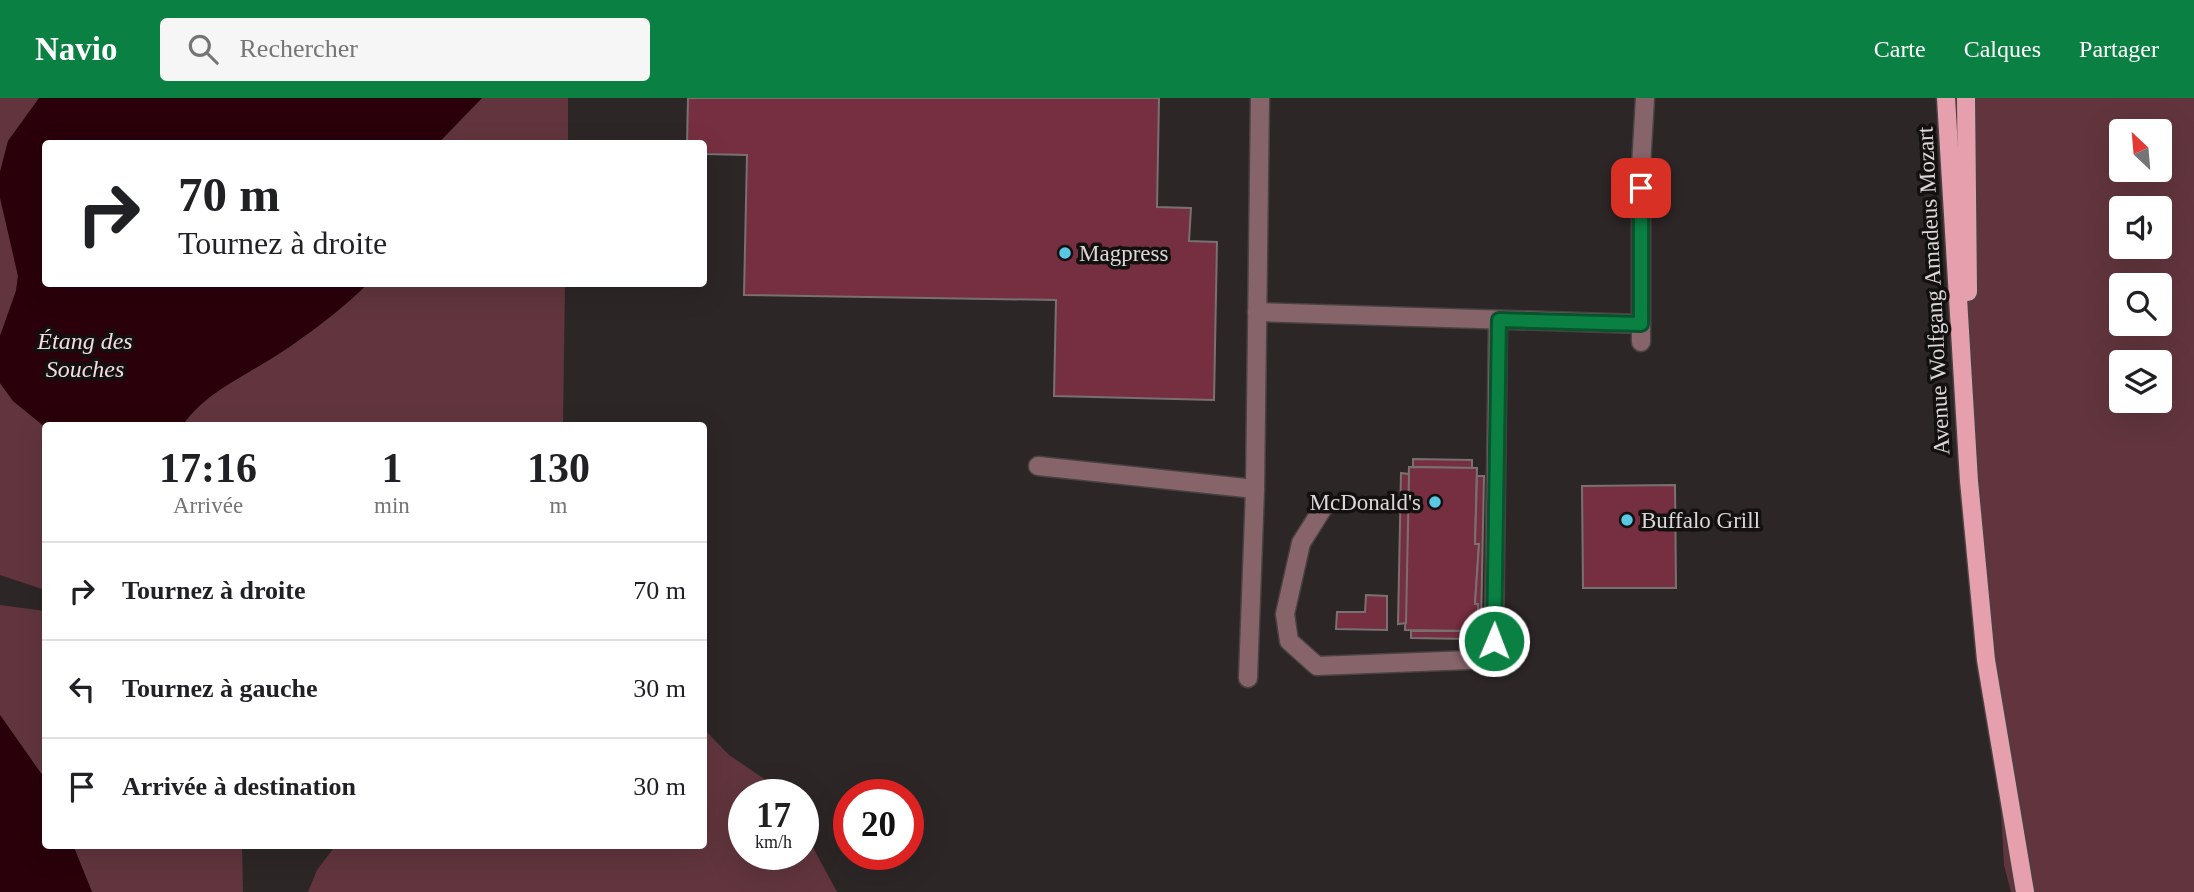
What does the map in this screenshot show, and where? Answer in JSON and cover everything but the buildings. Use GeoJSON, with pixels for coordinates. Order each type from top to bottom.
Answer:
{"type":"FeatureCollection","features":[{"type":"Feature","properties":{"kind":"main road","name":"Avenue Wolfgang Amadeus Mozart"},"geometry":{"type":"LineString","coordinates":[[1966,98],[1969,481]]}},
{"type":"Feature","properties":{"kind":"main road","name":"Avenue Wolfgang Amadeus Mozart"},"geometry":{"type":"LineString","coordinates":[[1946,99],[1969,481],[1986,660],[2025,892]]}},
{"type":"Feature","properties":{"kind":"lane"},"geometry":{"type":"LineString","coordinates":[[1248,678],[1255,489],[1260,98]]}},
{"type":"Feature","properties":{"kind":"lane"},"geometry":{"type":"LineString","coordinates":[[1257,312],[1499,320],[1641,333],[1641,166],[1645,98]]}},
{"type":"Feature","properties":{"kind":"lane"},"geometry":{"type":"LineString","coordinates":[[1323,508],[1301,543],[1285,614],[1289,641],[1317,666],[1470,660],[1494,641],[1499,320]]}},
{"type":"Feature","properties":{"kind":"lane"},"geometry":{"type":"LineString","coordinates":[[1038,466],[1255,489]]}},
{"type":"Feature","properties":{"kind":"shaded area"},"geometry":{"type":"Polygon","coordinates":[[[0,98],[40,98],[8,141],[0,172],[0,98]]]}},
{"type":"Feature","properties":{"kind":"shaded area"},"geometry":{"type":"Polygon","coordinates":[[[482,98],[568,98],[568,140],[442,140],[482,98]]]}},
{"type":"Feature","properties":{"kind":"shaded area"},"geometry":{"type":"Polygon","coordinates":[[[1950,98],[2194,98],[2194,892],[2011,892],[2004,865],[1992,648],[1950,98]]]}},
{"type":"Feature","properties":{"kind":"shaded area"},"geometry":{"type":"Polygon","coordinates":[[[0,192],[18,276],[16,291],[0,336],[0,192]]]}},
{"type":"Feature","properties":{"kind":"shaded area"},"geometry":{"type":"Polygon","coordinates":[[[364,287],[565,287],[563,422],[185,422],[209,397],[276,356],[346,304],[364,287]]]}},
{"type":"Feature","properties":{"kind":"shaded area"},"geometry":{"type":"Polygon","coordinates":[[[0,383],[13,401],[42,425],[42,589],[0,575],[0,383]]]}},
{"type":"Feature","properties":{"kind":"shaded area"},"geometry":{"type":"Polygon","coordinates":[[[0,605],[42,611],[42,775],[0,715],[0,605]]]}},
{"type":"Feature","properties":{"kind":"shaded area"},"geometry":{"type":"Polygon","coordinates":[[[707,732],[729,755],[764,779],[728,779],[728,870],[819,870],[819,859],[837,892],[308,892],[317,870],[333,849],[707,849],[707,732]]]}},
{"type":"Feature","properties":{"kind":"shaded area"},"geometry":{"type":"Polygon","coordinates":[[[75,849],[242,849],[243,892],[92,892],[75,849]]]}},
{"type":"Feature","properties":{"kind":"water","name":"Étang des Souches"},"geometry":{"type":"Polygon","coordinates":[[[39,98],[482,98],[441,140],[42,140],[42,287],[364,287],[303,337],[210,397],[185,422],[42,422],[42,425],[13,401],[0,383],[0,336],[16,291],[18,276],[0,198],[0,172],[8,141],[39,98]]]}},
{"type":"Feature","properties":{"kind":"water"},"geometry":{"type":"Polygon","coordinates":[[[0,715],[42,775],[42,849],[75,849],[92,892],[0,892],[0,715]]]}},
{"type":"Feature","properties":{"kind":"place","name":"Magpress"},"geometry":{"type":"Point","coordinates":[1065,253]}},
{"type":"Feature","properties":{"kind":"place","name":"McDonald's"},"geometry":{"type":"Point","coordinates":[1435,502]}},
{"type":"Feature","properties":{"kind":"place","name":"Buffalo Grill"},"geometry":{"type":"Point","coordinates":[1627,520]}},
{"type":"Feature","properties":{"kind":"route"},"geometry":{"type":"LineString","coordinates":[[1494,641],[1499,320],[1641,324],[1641,188]]}}]}
